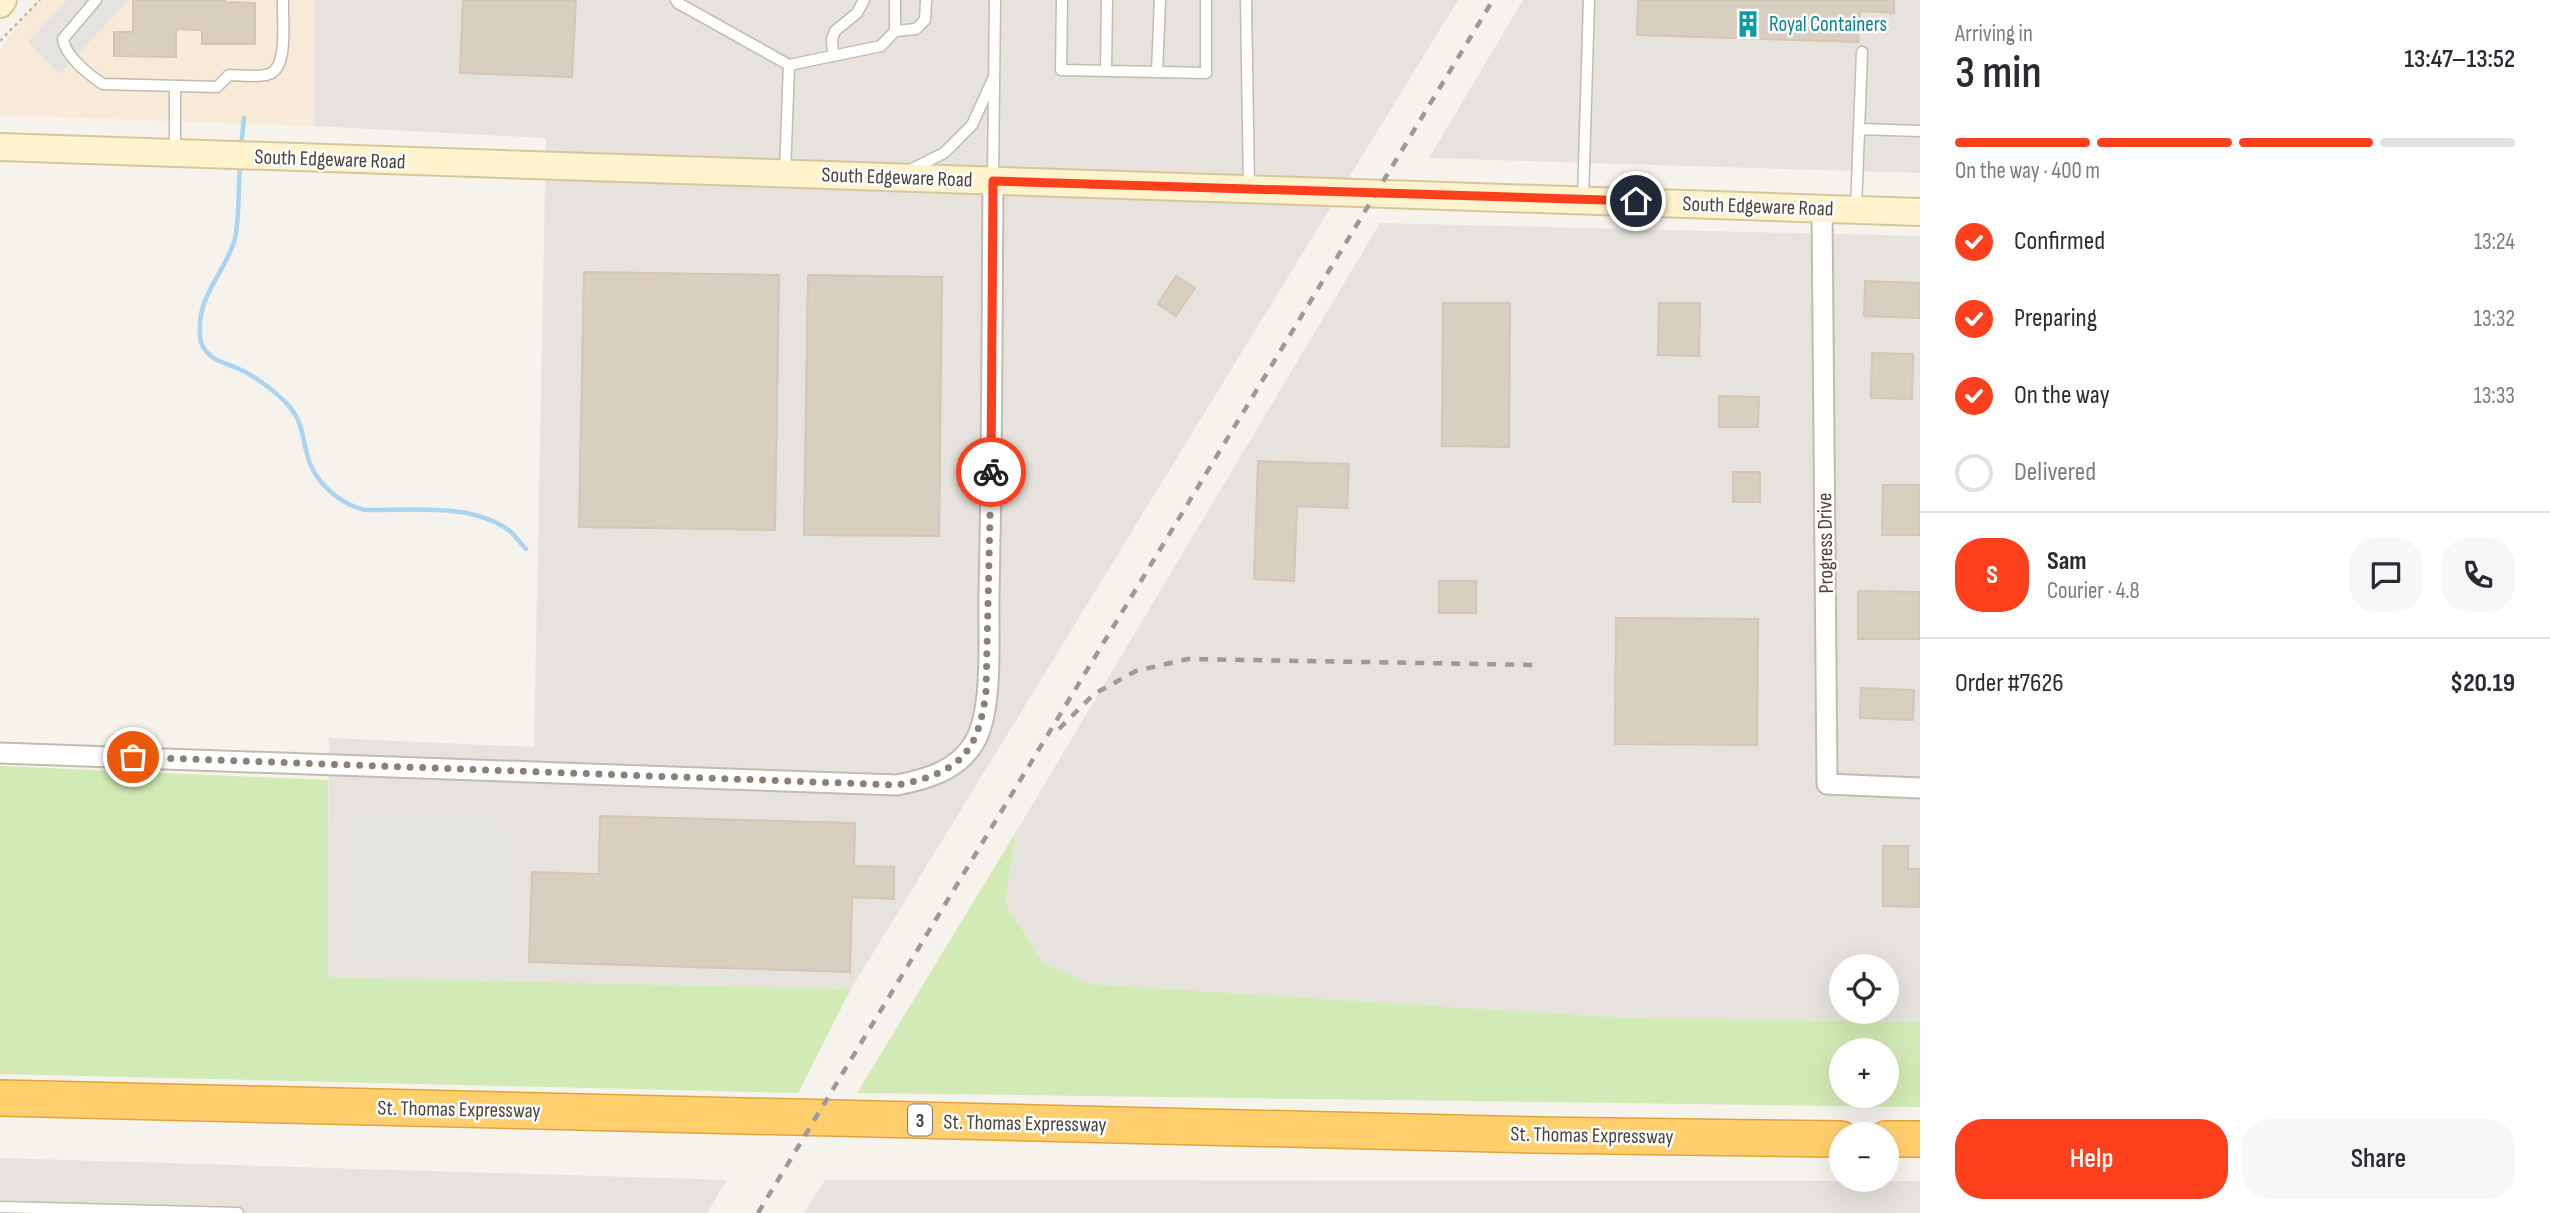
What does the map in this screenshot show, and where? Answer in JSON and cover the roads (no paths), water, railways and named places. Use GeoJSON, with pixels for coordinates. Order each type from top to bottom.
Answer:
{"type":"FeatureCollection","features":[{"type":"Feature","properties":{"kind":"highway","name":"St. Thomas Expressway"},"geometry":{"type":"LineString","coordinates":[[0,1098],[1535,1135],[1829,1139]]}},
{"type":"Feature","properties":{"kind":"highway"},"geometry":{"type":"LineString","coordinates":[[1899,1139],[1920,1139]]}},
{"type":"Feature","properties":{"kind":"main road","name":"South Edgeware Road"},"geometry":{"type":"LineString","coordinates":[[0,147],[1920,212]]}},
{"type":"Feature","properties":{"kind":"street"},"geometry":{"type":"LineString","coordinates":[[0,753],[897,785],[926,780],[947,769],[964,757],[975,741],[983,720],[986,692],[993,181]]}},
{"type":"Feature","properties":{"kind":"street","name":"Progress Drive"},"geometry":{"type":"LineString","coordinates":[[1822,209],[1827,784],[1920,788]]}},
{"type":"Feature","properties":{"kind":"lane"},"geometry":{"type":"LineString","coordinates":[[96,0],[63,39],[64,48],[93,78],[103,84],[217,88],[229,75],[267,75],[276,70],[282,60],[283,0]]}},
{"type":"Feature","properties":{"kind":"lane"},"geometry":{"type":"LineString","coordinates":[[676,0],[789,65],[881,46],[895,31],[916,29],[925,20],[926,0]]}},
{"type":"Feature","properties":{"kind":"lane"},"geometry":{"type":"LineString","coordinates":[[833,56],[832,38],[835,31],[857,13],[864,0]]}},
{"type":"Feature","properties":{"kind":"lane"},"geometry":{"type":"LineString","coordinates":[[895,0],[895,31]]}},
{"type":"Feature","properties":{"kind":"lane"},"geometry":{"type":"LineString","coordinates":[[993,181],[995,0]]}},
{"type":"Feature","properties":{"kind":"lane"},"geometry":{"type":"LineString","coordinates":[[1062,0],[1060,71],[1206,73],[1206,0]]}},
{"type":"Feature","properties":{"kind":"lane"},"geometry":{"type":"LineString","coordinates":[[1107,0],[1107,71]]}},
{"type":"Feature","properties":{"kind":"lane"},"geometry":{"type":"LineString","coordinates":[[1157,72],[1160,0]]}},
{"type":"Feature","properties":{"kind":"lane"},"geometry":{"type":"LineString","coordinates":[[1246,0],[1249,189]]}},
{"type":"Feature","properties":{"kind":"lane"},"geometry":{"type":"LineString","coordinates":[[1583,200],[1589,0]]}},
{"type":"Feature","properties":{"kind":"lane"},"geometry":{"type":"LineString","coordinates":[[1856,210],[1862,52]]}},
{"type":"Feature","properties":{"kind":"lane"},"geometry":{"type":"LineString","coordinates":[[785,174],[789,65]]}},
{"type":"Feature","properties":{"kind":"lane"},"geometry":{"type":"LineString","coordinates":[[896,177],[944,153],[972,125],[994,75]]}},
{"type":"Feature","properties":{"kind":"lane"},"geometry":{"type":"LineString","coordinates":[[175,86],[175,153]]}},
{"type":"Feature","properties":{"kind":"lane"},"geometry":{"type":"LineString","coordinates":[[1859,129],[1920,131]]}},
{"type":"Feature","properties":{"kind":"lane"},"geometry":{"type":"LineString","coordinates":[[0,1207],[238,1213]]}},
{"type":"Feature","properties":{"kind":"waterway"},"geometry":{"type":"LineString","coordinates":[[241,147],[244,118]]}},
{"type":"Feature","properties":{"kind":"waterway"},"geometry":{"type":"LineString","coordinates":[[240,163],[234,242],[202,308],[200,339],[205,350],[216,359],[258,380],[288,405],[299,422],[315,473],[328,490],[346,503],[365,510],[441,510],[479,516],[496,522],[511,532],[526,549]]}},
{"type":"Feature","properties":{"kind":"railway"},"geometry":{"type":"LineString","coordinates":[[758,1213],[1493,0]]}},
{"type":"Feature","properties":{"kind":"railway"},"geometry":{"type":"LineString","coordinates":[[1059,729],[1094,694],[1136,671],[1188,659],[1538,665]]}},
{"type":"Feature","properties":{"kind":"place","name":"Royal Containers"},"geometry":{"type":"Point","coordinates":[1748,24]}}]}
